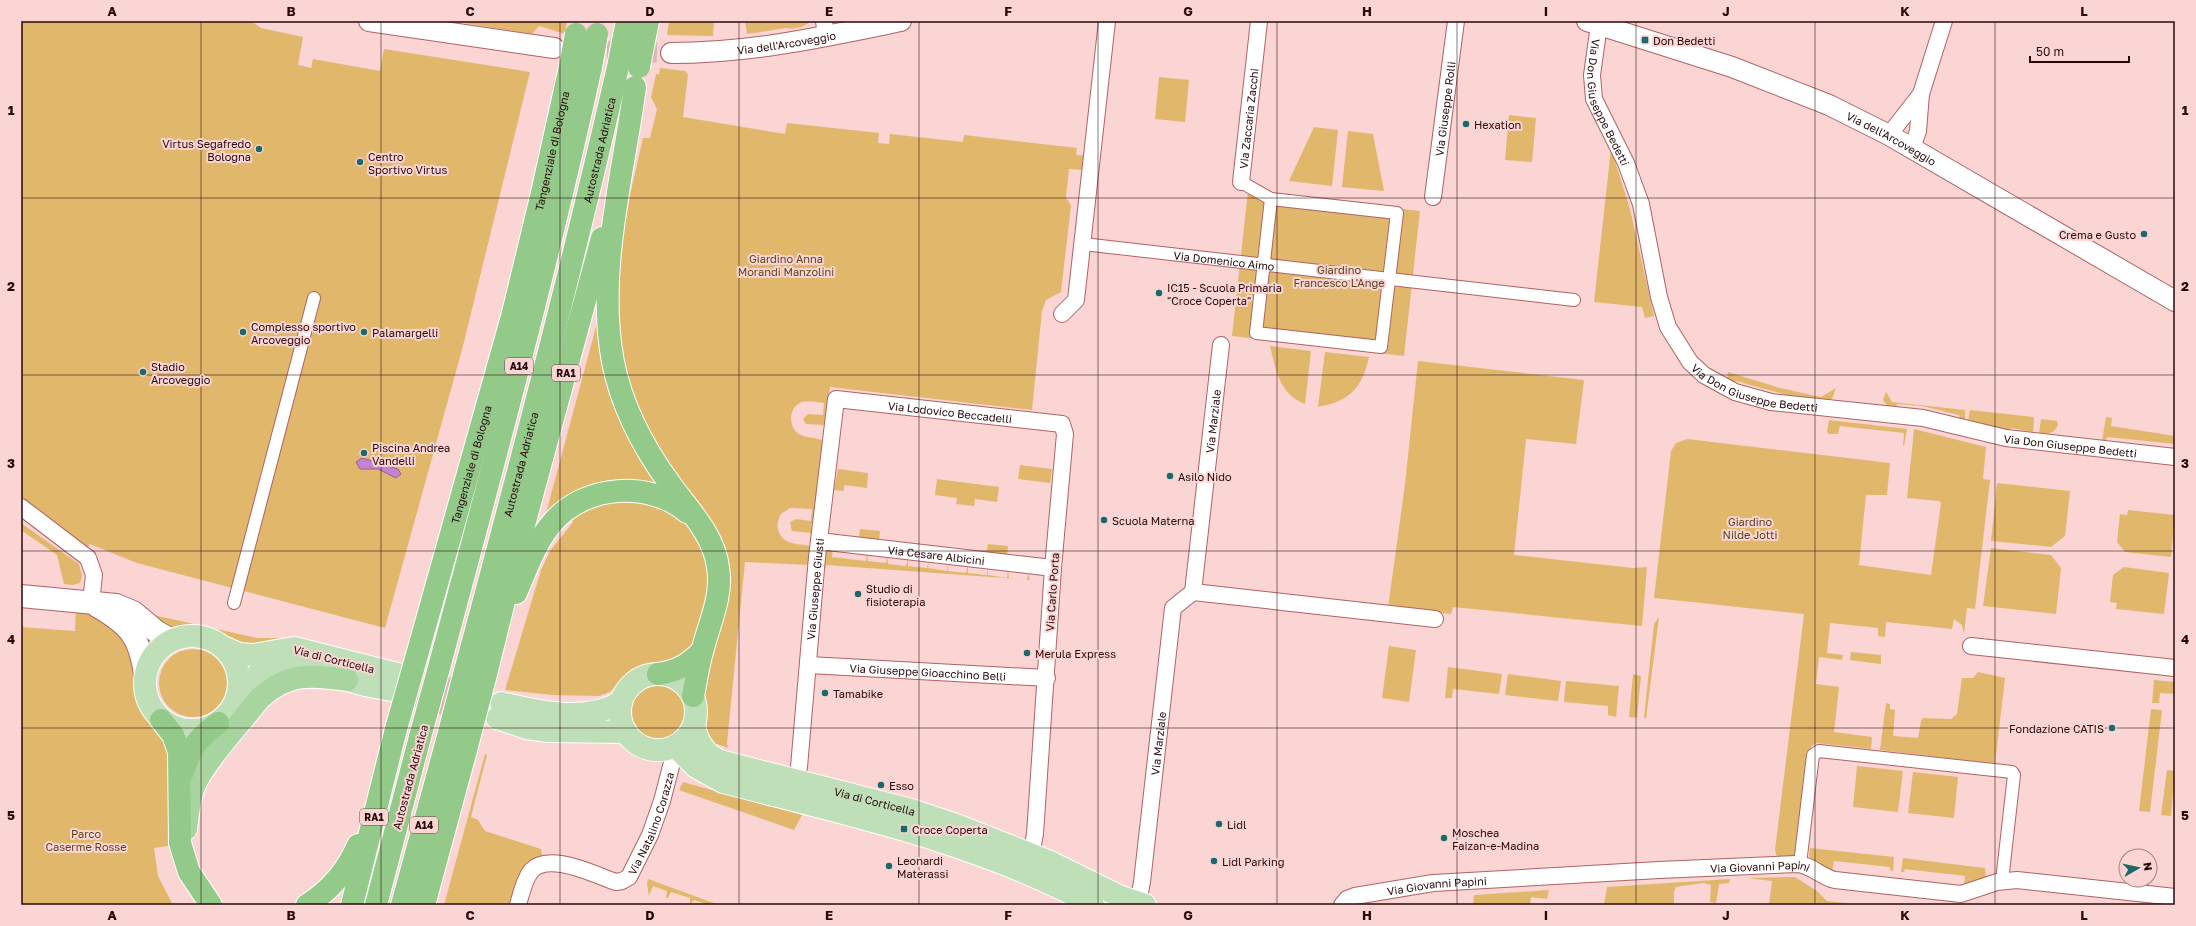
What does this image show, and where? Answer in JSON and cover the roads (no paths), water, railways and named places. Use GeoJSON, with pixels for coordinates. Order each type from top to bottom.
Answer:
{"type":"FeatureCollection","features":[{"type":"Feature","properties":{"kind":"highway","name":"Autostrada Adriatica"},"geometry":{"type":"LineString","coordinates":[[376,905],[491,474],[563,194],[580,67],[588,27]]}},
{"type":"Feature","properties":{"kind":"highway"},"geometry":{"type":"LineString","coordinates":[[636,28],[610,255],[608,300],[611,347],[620,390],[630,419],[650,454],[706,535],[715,554],[719,579],[715,610],[702,651],[693,696]]}},
{"type":"Feature","properties":{"kind":"highway","name":"Tangenziale di Bologna"},"geometry":{"type":"LineString","coordinates":[[352,905],[396,728],[513,314],[542,193],[580,67]]}},
{"type":"Feature","properties":{"kind":"highway","name":"Autostrada Adriatica"},"geometry":{"type":"LineString","coordinates":[[402,905],[456,747],[479,671],[522,460],[588,200],[631,74]]}},
{"type":"Feature","properties":{"kind":"highway"},"geometry":{"type":"LineString","coordinates":[[479,671],[541,540],[552,523],[573,505],[602,493],[633,491],[672,502],[695,520]]}},
{"type":"Feature","properties":{"kind":"highway"},"geometry":{"type":"LineString","coordinates":[[658,674],[687,666],[702,651]]}},
{"type":"Feature","properties":{"kind":"highway"},"geometry":{"type":"LineString","coordinates":[[189,872],[186,843],[190,802],[195,785],[206,767],[260,698],[270,689],[299,676],[347,680]]}},
{"type":"Feature","properties":{"kind":"highway"},"geometry":{"type":"LineString","coordinates":[[161,720],[173,735],[178,746],[181,781],[180,843],[189,872],[206,898],[226,905]]}},
{"type":"Feature","properties":{"kind":"highway"},"geometry":{"type":"LineString","coordinates":[[181,781],[194,744],[199,737],[218,723]]}},
{"type":"Feature","properties":{"kind":"highway"},"geometry":{"type":"LineString","coordinates":[[425,905],[456,747]]}},
{"type":"Feature","properties":{"kind":"highway"},"geometry":{"type":"LineString","coordinates":[[307,905],[323,895],[339,878],[349,864],[367,823],[387,763]]}},
{"type":"Feature","properties":{"kind":"main road"},"geometry":{"type":"LineString","coordinates":[[21,596],[91,602],[125,607],[157,632],[172,640]]}},
{"type":"Feature","properties":{"kind":"main road"},"geometry":{"type":"LineString","coordinates":[[91,602],[115,618],[127,628],[138,641],[142,652],[145,675],[144,687],[147,700],[161,720],[183,730],[195,731],[207,729],[228,715],[239,693],[240,680],[237,667],[230,655],[212,640],[192,636],[172,640],[154,654],[145,675]]}},
{"type":"Feature","properties":{"kind":"main road","name":"Via di Corticella"},"geometry":{"type":"LineString","coordinates":[[221,646],[239,654],[253,655],[294,648],[399,683],[347,680],[290,664],[267,669],[257,675],[239,693]]}},
{"type":"Feature","properties":{"kind":"main road"},"geometry":{"type":"LineString","coordinates":[[676,747],[655,750],[646,749],[631,739],[623,724],[621,702],[628,689],[638,679],[658,674],[679,680],[693,696]]}},
{"type":"Feature","properties":{"kind":"main road","name":"Via di Corticella"},"geometry":{"type":"LineString","coordinates":[[693,696],[696,710],[694,724],[687,738],[676,747],[696,767],[723,782],[940,840],[1033,875],[1087,904],[1099,891],[1112,893]]}},
{"type":"Feature","properties":{"kind":"main road"},"geometry":{"type":"LineString","coordinates":[[621,702],[603,710],[579,713],[499,710],[526,728],[548,731],[626,732]]}},
{"type":"Feature","properties":{"kind":"main road","name":"Via di Corticella"},"geometry":{"type":"LineString","coordinates":[[694,724],[698,740],[713,757],[734,765],[917,812],[1031,854],[1137,904]]}},
{"type":"Feature","properties":{"kind":"street"},"geometry":{"type":"LineString","coordinates":[[369,21],[554,48]]}},
{"type":"Feature","properties":{"kind":"street","name":"Via dell'Arcoveggio"},"geometry":{"type":"LineString","coordinates":[[671,53],[734,51],[825,29],[901,21]]}},
{"type":"Feature","properties":{"kind":"street"},"geometry":{"type":"LineString","coordinates":[[1062,314],[1076,300],[1107,21]]}},
{"type":"Feature","properties":{"kind":"street","name":"Via Zaccaria Zacchi"},"geometry":{"type":"LineString","coordinates":[[1259,21],[1241,182],[1271,199]]}},
{"type":"Feature","properties":{"kind":"street","name":"Via Giuseppe Rolli"},"geometry":{"type":"LineString","coordinates":[[1434,197],[1456,21]]}},
{"type":"Feature","properties":{"kind":"street"},"geometry":{"type":"LineString","coordinates":[[1912,148],[1919,124],[1921,94],[1944,21]]}},
{"type":"Feature","properties":{"kind":"street","name":"Via dell'Arcoveggio"},"geometry":{"type":"LineString","coordinates":[[1593,23],[1780,84],[1829,105],[1912,148],[2175,301]]}},
{"type":"Feature","properties":{"kind":"street","name":"Via Don Giuseppe Bedetti"},"geometry":{"type":"LineString","coordinates":[[1593,23],[1592,75],[1594,99],[1626,163],[1641,204],[1659,297],[1668,327],[1684,354],[1704,375],[1735,392],[1771,402],[1928,419],[2006,438],[2175,457]]}},
{"type":"Feature","properties":{"kind":"street"},"geometry":{"type":"LineString","coordinates":[[1889,135],[1921,94]]}},
{"type":"Feature","properties":{"kind":"street"},"geometry":{"type":"LineString","coordinates":[[1271,199],[1397,213],[1381,347],[1256,333],[1263,266],[1271,199]]}},
{"type":"Feature","properties":{"kind":"street","name":"Via Domenico Aimo"},"geometry":{"type":"LineString","coordinates":[[1083,244],[1389,281]]}},
{"type":"Feature","properties":{"kind":"street"},"geometry":{"type":"LineString","coordinates":[[1389,281],[1574,300]]}},
{"type":"Feature","properties":{"kind":"street"},"geometry":{"type":"LineString","coordinates":[[234,603],[314,298]]}},
{"type":"Feature","properties":{"kind":"street","name":"Via Marziale"},"geometry":{"type":"LineString","coordinates":[[1137,904],[1142,882],[1173,608],[1193,592],[1221,344]]}},
{"type":"Feature","properties":{"kind":"street","name":"Via Lodovico Beccadelli"},"geometry":{"type":"LineString","coordinates":[[836,398],[1058,423],[1064,426]]}},
{"type":"Feature","properties":{"kind":"street","name":"Via Giuseppe Giusti"},"geometry":{"type":"LineString","coordinates":[[796,780],[819,541],[836,398]]}},
{"type":"Feature","properties":{"kind":"street","name":"Via Carlo Porta"},"geometry":{"type":"LineString","coordinates":[[1031,854],[1035,834],[1065,434],[1064,426]]}},
{"type":"Feature","properties":{"kind":"street"},"geometry":{"type":"LineString","coordinates":[[21,507],[84,553],[91,563],[94,575],[91,602]]}},
{"type":"Feature","properties":{"kind":"street","name":"Via Cesare Albicini"},"geometry":{"type":"LineString","coordinates":[[819,541],[1054,568]]}},
{"type":"Feature","properties":{"kind":"street"},"geometry":{"type":"LineString","coordinates":[[1193,592],[1435,619]]}},
{"type":"Feature","properties":{"kind":"street"},"geometry":{"type":"LineString","coordinates":[[1972,646],[2175,668]]}},
{"type":"Feature","properties":{"kind":"street","name":"Via Giuseppe Gioacchino Belli"},"geometry":{"type":"LineString","coordinates":[[808,664],[1047,678]]}},
{"type":"Feature","properties":{"kind":"street","name":"Via Natalino Corazza"},"geometry":{"type":"LineString","coordinates":[[518,905],[528,876],[537,866],[542,863],[561,864],[616,882],[626,880],[631,874],[650,835],[662,800],[676,747]]}},
{"type":"Feature","properties":{"kind":"street"},"geometry":{"type":"LineString","coordinates":[[1800,864],[1813,755],[1819,750],[2012,772],[2014,775],[2002,880]]}},
{"type":"Feature","properties":{"kind":"street","name":"Via Giovanni Papini"},"geometry":{"type":"LineString","coordinates":[[1342,905],[1347,899],[1355,896],[1433,883],[1690,868],[1800,864],[1836,880],[1961,894],[2002,880],[2066,884],[2175,897]]}},
{"type":"Feature","properties":{"kind":"tunnel"},"geometry":{"type":"LineString","coordinates":[[577,50],[671,53]]}},
{"type":"Feature","properties":{"kind":"tunnel"},"geometry":{"type":"LineString","coordinates":[[401,675],[477,696]]}},
{"type":"Feature","properties":{"kind":"tunnel"},"geometry":{"type":"LineString","coordinates":[[397,691],[475,712]]}},
{"type":"Feature","properties":{"kind":"place","name":"Don Bedetti"},"geometry":{"type":"Point","coordinates":[1645,40]}},
{"type":"Feature","properties":{"kind":"place","name":"Hexation"},"geometry":{"type":"Point","coordinates":[1466,124]}},
{"type":"Feature","properties":{"kind":"place","name":"Virtus Segafredo Bologna"},"geometry":{"type":"Point","coordinates":[259,149]}},
{"type":"Feature","properties":{"kind":"place","name":"Centro Sportivo Virtus"},"geometry":{"type":"Point","coordinates":[360,162]}},
{"type":"Feature","properties":{"kind":"place","name":"Crema e Gusto"},"geometry":{"type":"Point","coordinates":[2144,234]}},
{"type":"Feature","properties":{"kind":"place","name":"IC15 - Scuola Primaria \"Croce Coperta\""},"geometry":{"type":"Point","coordinates":[1159,293]}},
{"type":"Feature","properties":{"kind":"place","name":"Complesso sportivo Arcoveggio"},"geometry":{"type":"Point","coordinates":[243,332]}},
{"type":"Feature","properties":{"kind":"place","name":"Palamargelli"},"geometry":{"type":"Point","coordinates":[364,332]}},
{"type":"Feature","properties":{"kind":"place","name":"Stadio Arcoveggio"},"geometry":{"type":"Point","coordinates":[143,372]}},
{"type":"Feature","properties":{"kind":"place","name":"Piscina Andrea Vandelli"},"geometry":{"type":"Point","coordinates":[364,453]}},
{"type":"Feature","properties":{"kind":"place","name":"Asilo Nido"},"geometry":{"type":"Point","coordinates":[1170,476]}},
{"type":"Feature","properties":{"kind":"place","name":"Scuola Materna"},"geometry":{"type":"Point","coordinates":[1104,520]}},
{"type":"Feature","properties":{"kind":"place","name":"Studio di fisioterapia"},"geometry":{"type":"Point","coordinates":[858,594]}},
{"type":"Feature","properties":{"kind":"place","name":"Merula Express"},"geometry":{"type":"Point","coordinates":[1027,653]}},
{"type":"Feature","properties":{"kind":"place","name":"Tamabike"},"geometry":{"type":"Point","coordinates":[825,693]}},
{"type":"Feature","properties":{"kind":"place","name":"Fondazione CATIS"},"geometry":{"type":"Point","coordinates":[2112,728]}},
{"type":"Feature","properties":{"kind":"place","name":"Esso"},"geometry":{"type":"Point","coordinates":[881,785]}},
{"type":"Feature","properties":{"kind":"place","name":"Lidl"},"geometry":{"type":"Point","coordinates":[1219,824]}},
{"type":"Feature","properties":{"kind":"place","name":"Croce Coperta"},"geometry":{"type":"Point","coordinates":[904,829]}},
{"type":"Feature","properties":{"kind":"place","name":"Moschea Faizan-e-Madina"},"geometry":{"type":"Point","coordinates":[1444,838]}},
{"type":"Feature","properties":{"kind":"place","name":"Lidl Parking"},"geometry":{"type":"Point","coordinates":[1214,861]}},
{"type":"Feature","properties":{"kind":"place","name":"Leonardi Materassi"},"geometry":{"type":"Point","coordinates":[889,866]}},
{"type":"Feature","properties":{"kind":"park label","name":"Giardino Anna Morandi Manzolini"},"geometry":{"type":"Point","coordinates":[786,264]}},
{"type":"Feature","properties":{"kind":"park label","name":"Giardino Francesco L'Ange"},"geometry":{"type":"Point","coordinates":[1339,275]}},
{"type":"Feature","properties":{"kind":"park label","name":"Giardino Nilde Jotti"},"geometry":{"type":"Point","coordinates":[1750,527]}},
{"type":"Feature","properties":{"kind":"park label","name":"Parco Caserme Rosse"},"geometry":{"type":"Point","coordinates":[86,839]}}]}
